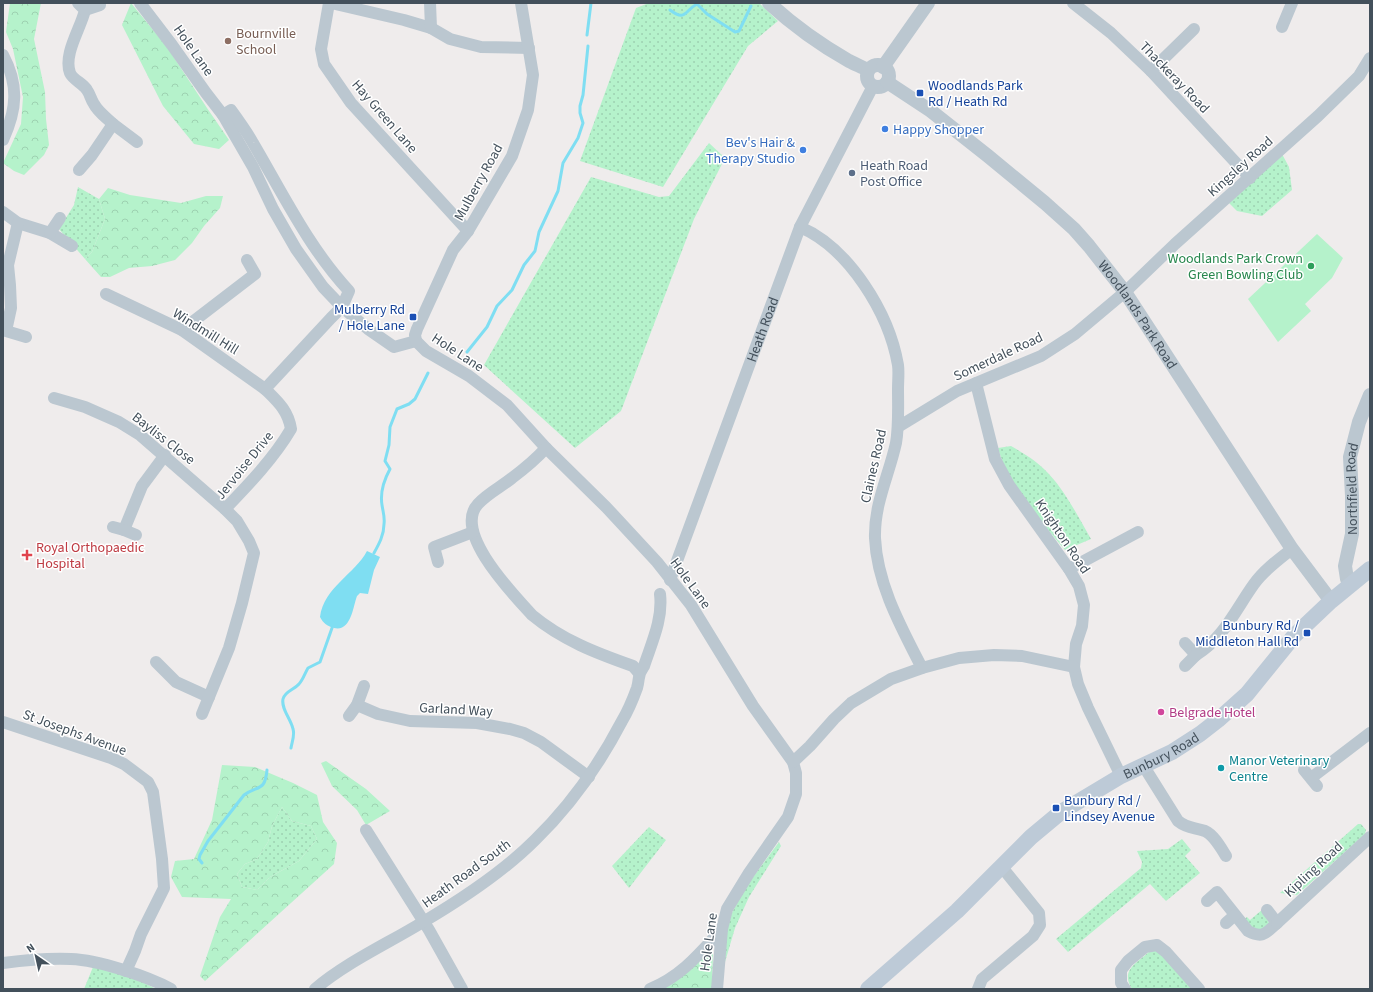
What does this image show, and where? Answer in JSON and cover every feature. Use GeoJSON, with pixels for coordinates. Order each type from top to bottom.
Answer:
{"type":"FeatureCollection","features":[{"type":"Feature","properties":{"kind":"main road","name":"Bunbury Road"},"geometry":{"type":"LineString","coordinates":[[868,989],[957,911],[1031,837],[1061,812],[1121,776],[1172,752],[1200,734],[1218,720],[1247,694],[1294,636],[1350,584],[1370,569]]}},
{"type":"Feature","properties":{"kind":"street","name":"Hole Lane"},"geometry":{"type":"LineString","coordinates":[[140,3],[172,44],[223,115],[253,167],[273,209],[296,249],[322,287],[342,307],[368,329],[394,347],[416,341],[426,351],[469,376],[507,405],[546,448],[606,507],[657,562],[691,606],[753,706],[793,762],[797,783],[796,794],[791,812],[749,873],[728,909],[722,929],[717,989]]}},
{"type":"Feature","properties":{"kind":"street"},"geometry":{"type":"LineString","coordinates":[[330,3],[404,20],[431,28],[450,39],[481,47],[529,48]]}},
{"type":"Feature","properties":{"kind":"street","name":"Hay Green Lane"},"geometry":{"type":"LineString","coordinates":[[330,3],[321,49],[324,64],[351,104],[468,230]]}},
{"type":"Feature","properties":{"kind":"street"},"geometry":{"type":"LineString","coordinates":[[430,3],[431,28]]}},
{"type":"Feature","properties":{"kind":"street","name":"Mulberry Road"},"geometry":{"type":"LineString","coordinates":[[416,341],[417,329],[453,250],[468,230],[512,156],[528,110],[533,75],[521,3]]}},
{"type":"Feature","properties":{"kind":"street"},"geometry":{"type":"LineString","coordinates":[[769,3],[786,19],[848,60],[868,70]]}},
{"type":"Feature","properties":{"kind":"street"},"geometry":{"type":"LineString","coordinates":[[884,67],[928,3]]}},
{"type":"Feature","properties":{"kind":"street","name":"Thackeray Road"},"geometry":{"type":"LineString","coordinates":[[1073,3],[1111,33],[1151,71],[1250,178]]}},
{"type":"Feature","properties":{"kind":"street"},"geometry":{"type":"LineString","coordinates":[[1282,27],[1292,3]]}},
{"type":"Feature","properties":{"kind":"street"},"geometry":{"type":"LineString","coordinates":[[100,5],[82,7],[83,20],[72,43],[69,62],[70,73],[74,79],[83,85],[88,91],[94,106],[113,124],[137,142]]}},
{"type":"Feature","properties":{"kind":"street"},"geometry":{"type":"LineString","coordinates":[[1151,71],[1194,29]]}},
{"type":"Feature","properties":{"kind":"street"},"geometry":{"type":"LineString","coordinates":[[3,55],[9,66],[14,85],[11,122],[3,140]]}},
{"type":"Feature","properties":{"kind":"street","name":"Kingsley Road"},"geometry":{"type":"LineString","coordinates":[[1125,292],[1175,244],[1312,122],[1359,76],[1370,58]]}},
{"type":"Feature","properties":{"kind":"street"},"geometry":{"type":"LineString","coordinates":[[878,65],[884,67],[889,74],[887,82],[878,88],[873,86],[868,81],[868,70],[878,65]]}},
{"type":"Feature","properties":{"kind":"street","name":"Woodlands Park Road"},"geometry":{"type":"LineString","coordinates":[[887,82],[931,111],[988,156],[1045,203],[1079,235],[1125,292],[1292,549],[1331,601]]}},
{"type":"Feature","properties":{"kind":"street","name":"Heath Road"},"geometry":{"type":"LineString","coordinates":[[670,580],[800,227],[873,86]]}},
{"type":"Feature","properties":{"kind":"street"},"geometry":{"type":"LineString","coordinates":[[223,115],[231,110],[253,142],[294,216],[314,247],[334,276],[349,291],[342,307],[265,388]]}},
{"type":"Feature","properties":{"kind":"street"},"geometry":{"type":"LineString","coordinates":[[79,170],[92,155],[113,124]]}},
{"type":"Feature","properties":{"kind":"street"},"geometry":{"type":"LineString","coordinates":[[3,212],[18,223],[50,232],[72,246]]}},
{"type":"Feature","properties":{"kind":"street"},"geometry":{"type":"LineString","coordinates":[[50,232],[60,218]]}},
{"type":"Feature","properties":{"kind":"street"},"geometry":{"type":"LineString","coordinates":[[18,223],[8,265],[11,308],[5,336],[26,337]]}},
{"type":"Feature","properties":{"kind":"street","name":"Claines Road"},"geometry":{"type":"LineString","coordinates":[[800,227],[812,232],[830,245],[856,274],[877,303],[886,322],[898,366],[898,427],[896,443],[879,501],[875,537],[879,567],[891,607],[922,668]]}},
{"type":"Feature","properties":{"kind":"street"},"geometry":{"type":"LineString","coordinates":[[182,330],[255,274],[247,260]]}},
{"type":"Feature","properties":{"kind":"street","name":"Somerdale Road"},"geometry":{"type":"LineString","coordinates":[[898,427],[957,391],[1041,356],[1075,334],[1125,292]]}},
{"type":"Feature","properties":{"kind":"street","name":"Windmill Hill"},"geometry":{"type":"LineString","coordinates":[[106,294],[182,330],[265,388]]}},
{"type":"Feature","properties":{"kind":"street","name":"Knighton Road"},"geometry":{"type":"LineString","coordinates":[[976,384],[995,459],[1009,485],[1069,569],[1079,586],[1084,605],[1082,626],[1076,644],[1074,667],[1078,684],[1088,708],[1121,776]]}},
{"type":"Feature","properties":{"kind":"street","name":"Jervoise Drive"},"geometry":{"type":"LineString","coordinates":[[202,714],[230,648],[254,553],[249,541],[237,521],[224,509],[247,486],[282,444],[291,429],[283,407],[265,388]]}},
{"type":"Feature","properties":{"kind":"street","name":"Northfield Road"},"geometry":{"type":"LineString","coordinates":[[1350,584],[1347,579],[1344,566],[1352,534],[1350,458],[1359,422],[1370,395]]}},
{"type":"Feature","properties":{"kind":"street","name":"Bayliss Close"},"geometry":{"type":"LineString","coordinates":[[54,398],[86,407],[119,422],[140,435],[165,455],[224,509]]}},
{"type":"Feature","properties":{"kind":"street"},"geometry":{"type":"LineString","coordinates":[[546,448],[513,477],[477,505],[473,516],[473,532],[490,566],[532,615],[571,642],[633,666],[639,673]]}},
{"type":"Feature","properties":{"kind":"street"},"geometry":{"type":"LineString","coordinates":[[136,535],[118,528],[142,486],[165,455]]}},
{"type":"Feature","properties":{"kind":"street"},"geometry":{"type":"LineString","coordinates":[[438,562],[434,547],[473,532]]}},
{"type":"Feature","properties":{"kind":"street"},"geometry":{"type":"LineString","coordinates":[[1069,569],[1138,532]]}},
{"type":"Feature","properties":{"kind":"street"},"geometry":{"type":"LineString","coordinates":[[1185,666],[1220,635],[1255,583],[1276,562],[1292,549]]}},
{"type":"Feature","properties":{"kind":"street","name":"Heath Road South"},"geometry":{"type":"LineString","coordinates":[[315,989],[326,980],[373,950],[423,922],[501,870],[529,846],[565,806],[589,777],[622,721],[637,688],[639,673],[644,666],[660,616],[660,594]]}},
{"type":"Feature","properties":{"kind":"street"},"geometry":{"type":"LineString","coordinates":[[1185,643],[1196,655]]}},
{"type":"Feature","properties":{"kind":"street"},"geometry":{"type":"LineString","coordinates":[[793,762],[810,746],[834,719],[852,703],[891,679],[922,668],[959,658],[994,655],[1022,656],[1074,667]]}},
{"type":"Feature","properties":{"kind":"street"},"geometry":{"type":"LineString","coordinates":[[156,662],[176,682],[209,697]]}},
{"type":"Feature","properties":{"kind":"street"},"geometry":{"type":"LineString","coordinates":[[349,716],[357,705],[364,686]]}},
{"type":"Feature","properties":{"kind":"street","name":"Garland Way"},"geometry":{"type":"LineString","coordinates":[[357,705],[378,714],[410,721],[477,723],[524,733],[541,742],[589,777]]}},
{"type":"Feature","properties":{"kind":"street","name":"St Josephs Avenue"},"geometry":{"type":"LineString","coordinates":[[3,722],[111,758],[124,764],[148,782],[153,792],[162,859],[164,888],[141,934],[135,952],[126,971]]}},
{"type":"Feature","properties":{"kind":"street"},"geometry":{"type":"LineString","coordinates":[[1311,778],[1370,733]]}},
{"type":"Feature","properties":{"kind":"street"},"geometry":{"type":"LineString","coordinates":[[1143,765],[1178,821],[1185,826],[1205,831],[1211,836],[1226,856]]}},
{"type":"Feature","properties":{"kind":"street"},"geometry":{"type":"LineString","coordinates":[[366,830],[423,922],[462,989]]}},
{"type":"Feature","properties":{"kind":"street","name":"Kipling Road"},"geometry":{"type":"LineString","coordinates":[[1207,901],[1217,892],[1231,919],[1255,935],[1266,934],[1370,836]]}},
{"type":"Feature","properties":{"kind":"street"},"geometry":{"type":"LineString","coordinates":[[978,989],[982,979],[1033,936],[1040,925],[1039,913],[1001,866]]}},
{"type":"Feature","properties":{"kind":"street"},"geometry":{"type":"LineString","coordinates":[[1267,910],[1277,923]]}},
{"type":"Feature","properties":{"kind":"street"},"geometry":{"type":"LineString","coordinates":[[650,989],[660,985],[689,966],[722,929]]}},
{"type":"Feature","properties":{"kind":"street"},"geometry":{"type":"LineString","coordinates":[[1125,989],[1122,983],[1122,970],[1128,961],[1145,948],[1157,945],[1166,952],[1199,989]]}},
{"type":"Feature","properties":{"kind":"street"},"geometry":{"type":"LineString","coordinates":[[3,962],[72,959],[98,963],[126,971],[171,989]]}},
{"type":"Feature","properties":{"kind":"green space"},"geometry":{"type":"Polygon","coordinates":[[[10,3],[41,3],[34,39],[45,92],[49,145],[44,155],[24,175],[14,171],[3,163],[21,124],[23,97],[13,49],[6,32],[10,3]]]}},
{"type":"Feature","properties":{"kind":"green space"},"geometry":{"type":"Polygon","coordinates":[[[131,3],[167,47],[229,140],[219,149],[194,144],[163,106],[122,25],[131,3]]]}},
{"type":"Feature","properties":{"kind":"green space"},"geometry":{"type":"Polygon","coordinates":[[[649,3],[759,3],[778,21],[748,46],[663,187],[580,161],[636,8],[649,3]]]}},
{"type":"Feature","properties":{"kind":"green space"},"geometry":{"type":"Polygon","coordinates":[[[709,143],[725,158],[694,219],[621,411],[575,448],[484,365],[591,177],[659,197],[669,196],[709,143]]]}},
{"type":"Feature","properties":{"kind":"green space"},"geometry":{"type":"Polygon","coordinates":[[[1282,154],[1289,167],[1292,190],[1262,216],[1237,211],[1229,203],[1282,154]]]}},
{"type":"Feature","properties":{"kind":"green space"},"geometry":{"type":"Polygon","coordinates":[[[78,187],[99,199],[105,219],[92,252],[85,259],[59,229],[74,205],[78,187]]]}},
{"type":"Feature","properties":{"kind":"green space"},"geometry":{"type":"Polygon","coordinates":[[[108,188],[130,195],[181,203],[206,196],[223,196],[220,208],[204,226],[192,243],[175,260],[152,266],[129,268],[110,277],[101,277],[85,259],[92,252],[105,219],[99,199],[108,188]]]}},
{"type":"Feature","properties":{"kind":"green space"},"geometry":{"type":"Polygon","coordinates":[[[1317,234],[1343,258],[1332,278],[1305,304],[1311,311],[1278,342],[1248,299],[1317,234]]]}},
{"type":"Feature","properties":{"kind":"green space"},"geometry":{"type":"Polygon","coordinates":[[[1011,446],[1036,462],[1051,476],[1070,502],[1091,539],[1065,550],[1035,515],[1009,476],[998,448],[1011,446]]]}},
{"type":"Feature","properties":{"kind":"green space"},"geometry":{"type":"Polygon","coordinates":[[[326,761],[366,789],[390,811],[366,825],[357,810],[332,786],[321,763],[326,761]]]}},
{"type":"Feature","properties":{"kind":"green space"},"geometry":{"type":"Polygon","coordinates":[[[222,765],[255,767],[317,795],[323,822],[337,843],[334,864],[205,981],[200,976],[220,917],[231,899],[182,897],[171,877],[175,861],[194,859],[212,820],[222,765]],[[282,807],[272,826],[268,842],[257,859],[245,864],[237,874],[242,887],[257,890],[270,877],[299,861],[317,839],[311,826],[292,821],[282,807]]]}},
{"type":"Feature","properties":{"kind":"green space"},"geometry":{"type":"Polygon","coordinates":[[[282,807],[292,821],[311,826],[317,839],[299,861],[270,877],[257,890],[242,887],[237,874],[245,864],[257,859],[268,842],[272,826],[282,807]]]}},
{"type":"Feature","properties":{"kind":"green space"},"geometry":{"type":"Polygon","coordinates":[[[1358,824],[1361,824],[1366,830],[1365,834],[1297,895],[1280,893],[1358,824]]]}},
{"type":"Feature","properties":{"kind":"green space"},"geometry":{"type":"Polygon","coordinates":[[[649,827],[666,840],[629,888],[612,866],[649,827]]]}},
{"type":"Feature","properties":{"kind":"green space"},"geometry":{"type":"Polygon","coordinates":[[[1182,839],[1191,850],[1185,856],[1200,873],[1166,901],[1150,884],[1068,952],[1056,939],[1141,868],[1142,862],[1137,851],[1168,849],[1182,839]]]}},
{"type":"Feature","properties":{"kind":"green space"},"geometry":{"type":"Polygon","coordinates":[[[779,842],[781,846],[749,897],[735,928],[725,962],[726,924],[745,888],[779,842]]]}},
{"type":"Feature","properties":{"kind":"green space"},"geometry":{"type":"Polygon","coordinates":[[[1263,909],[1269,923],[1263,929],[1254,930],[1243,920],[1247,917],[1250,920],[1263,909]]]}},
{"type":"Feature","properties":{"kind":"green space"},"geometry":{"type":"Polygon","coordinates":[[[1150,951],[1158,951],[1197,989],[1132,989],[1128,977],[1129,972],[1135,963],[1150,951]]]}},
{"type":"Feature","properties":{"kind":"green space"},"geometry":{"type":"Polygon","coordinates":[[[708,953],[713,953],[712,989],[660,989],[708,953]]]}},
{"type":"Feature","properties":{"kind":"green space"},"geometry":{"type":"Polygon","coordinates":[[[93,967],[133,977],[154,988],[84,989],[93,967]]]}},
{"type":"Feature","properties":{"kind":"water"},"geometry":{"type":"Polygon","coordinates":[[[367,551],[380,557],[374,570],[368,594],[360,593],[357,596],[348,623],[340,628],[329,626],[324,623],[320,617],[327,597],[362,559],[367,551]]]}},
{"type":"Feature","properties":{"kind":"waterway"},"geometry":{"type":"LineString","coordinates":[[587,35],[591,3]]}},
{"type":"Feature","properties":{"kind":"waterway"},"geometry":{"type":"LineString","coordinates":[[670,10],[682,15],[697,4],[707,14],[735,32],[739,31],[751,6]]}},
{"type":"Feature","properties":{"kind":"waterway"},"geometry":{"type":"LineString","coordinates":[[467,352],[487,327],[497,306],[512,290],[524,265],[535,251],[539,232],[558,191],[563,163],[578,138],[583,123],[580,113],[580,106],[583,95],[588,46]]}},
{"type":"Feature","properties":{"kind":"waterway"},"geometry":{"type":"LineString","coordinates":[[374,553],[381,539],[384,528],[382,491],[390,469],[385,461],[389,445],[390,427],[397,409],[409,404],[415,399],[428,373]]}},
{"type":"Feature","properties":{"kind":"waterway"},"geometry":{"type":"LineString","coordinates":[[291,748],[294,731],[283,706],[284,696],[297,686],[308,668],[320,662],[332,628]]}},
{"type":"Feature","properties":{"kind":"waterway"},"geometry":{"type":"LineString","coordinates":[[202,863],[199,859],[200,855],[208,841],[244,795],[263,785],[267,770]]}},
{"type":"Feature","properties":{"kind":"place","name":"Bournville School"},"geometry":{"type":"Point","coordinates":[228,41]}},
{"type":"Feature","properties":{"kind":"place","name":"Woodlands Park Rd / Heath Rd"},"geometry":{"type":"Point","coordinates":[920,93]}},
{"type":"Feature","properties":{"kind":"place","name":"Happy Shopper"},"geometry":{"type":"Point","coordinates":[885,129]}},
{"type":"Feature","properties":{"kind":"place","name":"Bev's Hair & Therapy Studio"},"geometry":{"type":"Point","coordinates":[803,150]}},
{"type":"Feature","properties":{"kind":"place","name":"Heath Road Post Office"},"geometry":{"type":"Point","coordinates":[852,173]}},
{"type":"Feature","properties":{"kind":"place","name":"Woodlands Park Crown Green Bowling Club"},"geometry":{"type":"Point","coordinates":[1311,266]}},
{"type":"Feature","properties":{"kind":"place","name":"Mulberry Rd / Hole Lane"},"geometry":{"type":"Point","coordinates":[413,317]}},
{"type":"Feature","properties":{"kind":"place","name":"Royal Orthopaedic Hospital"},"geometry":{"type":"Point","coordinates":[27,555]}},
{"type":"Feature","properties":{"kind":"place","name":"Bunbury Rd / Middleton Hall Rd"},"geometry":{"type":"Point","coordinates":[1307,633]}},
{"type":"Feature","properties":{"kind":"place","name":"Belgrade Hotel"},"geometry":{"type":"Point","coordinates":[1161,712]}},
{"type":"Feature","properties":{"kind":"place","name":"Manor Veterinary Centre"},"geometry":{"type":"Point","coordinates":[1221,768]}},
{"type":"Feature","properties":{"kind":"place","name":"Bunbury Rd / Lindsey Avenue"},"geometry":{"type":"Point","coordinates":[1056,808]}}]}
